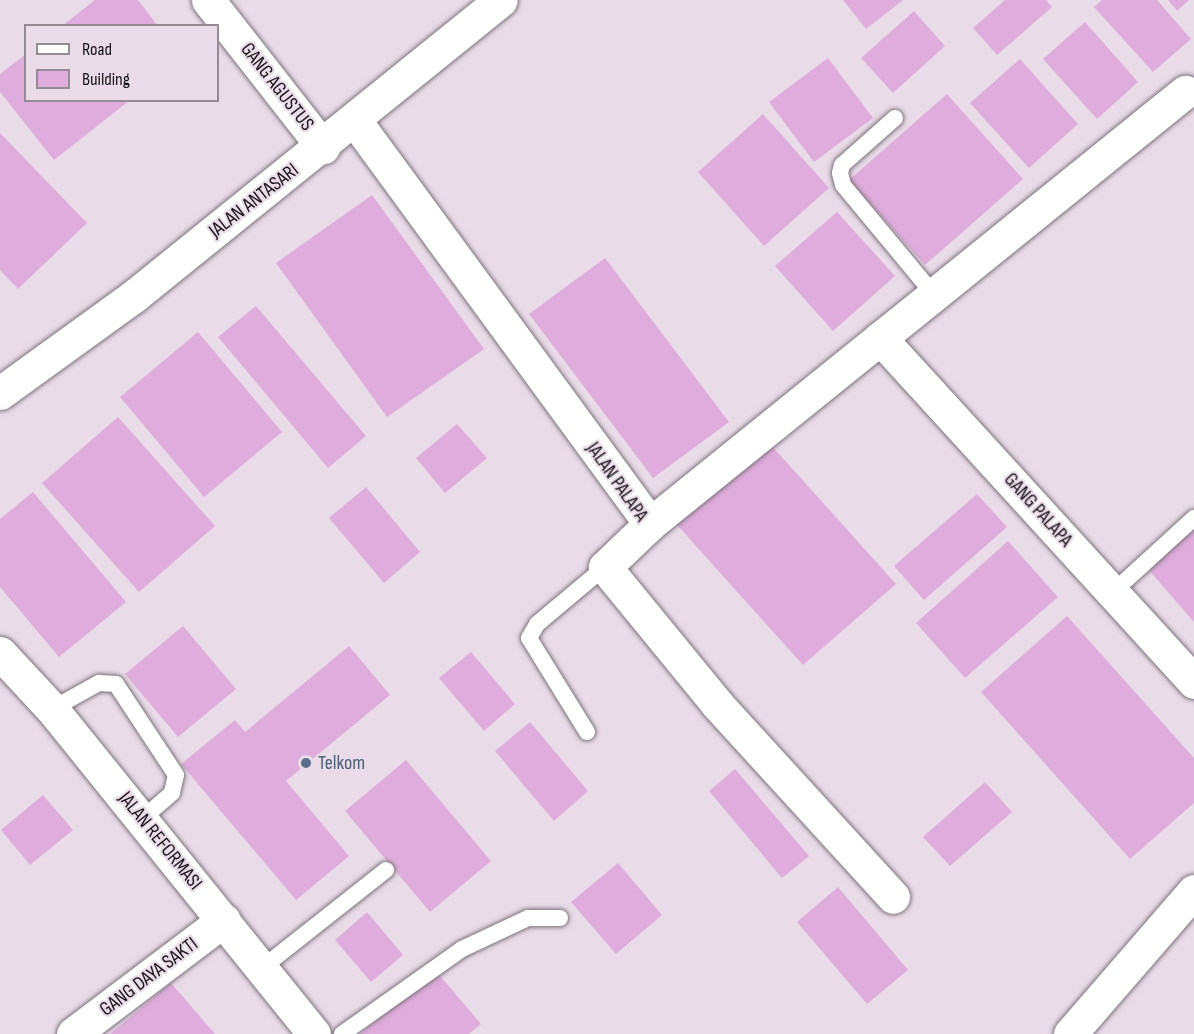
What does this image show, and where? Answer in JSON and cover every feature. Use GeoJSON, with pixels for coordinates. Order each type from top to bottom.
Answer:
{"type":"FeatureCollection","features":[{"type":"Feature","properties":{"kind":"street","name":"GANG AGUSTUS"},"geometry":{"type":"LineString","coordinates":[[208,0],[323,147]]}},
{"type":"Feature","properties":{"kind":"street","name":"JALAN ANTASARI"},"geometry":{"type":"LineString","coordinates":[[0,393],[134,296],[356,122],[501,0]]}},
{"type":"Feature","properties":{"kind":"street"},"geometry":{"type":"LineString","coordinates":[[650,524],[1185,92]]}},
{"type":"Feature","properties":{"kind":"street","name":"JALAN PALAPA"},"geometry":{"type":"LineString","coordinates":[[356,122],[650,524],[605,567]]}},
{"type":"Feature","properties":{"kind":"street","name":"GANG PALAPA"},"geometry":{"type":"LineString","coordinates":[[880,338],[1194,682]]}},
{"type":"Feature","properties":{"kind":"street"},"geometry":{"type":"LineString","coordinates":[[605,567],[717,704],[893,897]]}},
{"type":"Feature","properties":{"kind":"street","name":"JALAN REFORMASI"},"geometry":{"type":"LineString","coordinates":[[0,653],[52,709],[314,1034]]}},
{"type":"Feature","properties":{"kind":"street"},"geometry":{"type":"LineString","coordinates":[[1070,1034],[1194,891]]}},
{"type":"Feature","properties":{"kind":"street","name":"GANG DAYA SAKTI"},"geometry":{"type":"LineString","coordinates":[[73,1034],[224,920]]}},
{"type":"Feature","properties":{"kind":"lane"},"geometry":{"type":"LineString","coordinates":[[895,118],[842,165],[840,173],[843,185],[934,296]]}},
{"type":"Feature","properties":{"kind":"lane"},"geometry":{"type":"LineString","coordinates":[[1113,592],[1194,518]]}},
{"type":"Feature","properties":{"kind":"lane"},"geometry":{"type":"LineString","coordinates":[[587,732],[529,638],[537,624],[605,567]]}},
{"type":"Feature","properties":{"kind":"lane"},"geometry":{"type":"LineString","coordinates":[[52,709],[99,683],[116,684],[176,775],[172,793],[142,819]]}},
{"type":"Feature","properties":{"kind":"lane"},"geometry":{"type":"LineString","coordinates":[[262,968],[386,870]]}},
{"type":"Feature","properties":{"kind":"lane"},"geometry":{"type":"LineString","coordinates":[[342,1034],[462,949],[528,918],[560,918]]}},
{"type":"Feature","properties":{"kind":"building"},"geometry":{"type":"Polygon","coordinates":[[[95,0],[138,0],[156,24],[65,24],[95,0]]]}},
{"type":"Feature","properties":{"kind":"building"},"geometry":{"type":"Polygon","coordinates":[[[843,0],[903,0],[866,29],[843,0]]]}},
{"type":"Feature","properties":{"kind":"building"},"geometry":{"type":"Polygon","coordinates":[[[1005,0],[1046,0],[1052,7],[997,55],[973,28],[1005,0]]]}},
{"type":"Feature","properties":{"kind":"building"},"geometry":{"type":"Polygon","coordinates":[[[1102,0],[1157,0],[1191,39],[1153,72],[1094,7],[1102,0]]]}},
{"type":"Feature","properties":{"kind":"building"},"geometry":{"type":"Polygon","coordinates":[[[1168,0],[1189,0],[1177,11],[1168,0]]]}},
{"type":"Feature","properties":{"kind":"building"},"geometry":{"type":"Polygon","coordinates":[[[914,11],[945,46],[893,93],[861,58],[914,11]]]}},
{"type":"Feature","properties":{"kind":"building"},"geometry":{"type":"Polygon","coordinates":[[[1085,22],[1138,82],[1097,119],[1043,59],[1085,22]]]}},
{"type":"Feature","properties":{"kind":"building"},"geometry":{"type":"Polygon","coordinates":[[[24,56],[24,102],[127,102],[54,160],[0,92],[0,74],[24,56]]]}},
{"type":"Feature","properties":{"kind":"building"},"geometry":{"type":"Polygon","coordinates":[[[828,58],[873,118],[814,162],[769,102],[828,58]]]}},
{"type":"Feature","properties":{"kind":"building"},"geometry":{"type":"Polygon","coordinates":[[[1020,59],[1078,124],[1029,168],[970,103],[1020,59]]]}},
{"type":"Feature","properties":{"kind":"building"},"geometry":{"type":"Polygon","coordinates":[[[947,94],[1023,179],[925,265],[849,180],[947,94]]]}},
{"type":"Feature","properties":{"kind":"building"},"geometry":{"type":"Polygon","coordinates":[[[763,114],[829,188],[764,246],[698,172],[763,114]]]}},
{"type":"Feature","properties":{"kind":"building"},"geometry":{"type":"Polygon","coordinates":[[[0,133],[87,223],[18,289],[0,270],[0,133]]]}},
{"type":"Feature","properties":{"kind":"building"},"geometry":{"type":"Polygon","coordinates":[[[372,195],[484,349],[387,417],[276,263],[372,195]]]}},
{"type":"Feature","properties":{"kind":"building"},"geometry":{"type":"Polygon","coordinates":[[[837,212],[895,276],[833,331],[775,266],[837,212]]]}},
{"type":"Feature","properties":{"kind":"building"},"geometry":{"type":"Polygon","coordinates":[[[605,258],[729,422],[653,478],[529,314],[605,258]]]}},
{"type":"Feature","properties":{"kind":"building"},"geometry":{"type":"Polygon","coordinates":[[[256,306],[366,436],[328,468],[218,337],[256,306]]]}},
{"type":"Feature","properties":{"kind":"building"},"geometry":{"type":"Polygon","coordinates":[[[198,332],[282,432],[204,497],[120,397],[198,332]]]}},
{"type":"Feature","properties":{"kind":"building"},"geometry":{"type":"Polygon","coordinates":[[[118,417],[215,526],[139,592],[42,483],[118,417]]]}},
{"type":"Feature","properties":{"kind":"building"},"geometry":{"type":"Polygon","coordinates":[[[457,424],[487,458],[445,493],[416,458],[457,424]]]}},
{"type":"Feature","properties":{"kind":"building"},"geometry":{"type":"Polygon","coordinates":[[[762,435],[896,584],[803,665],[669,516],[762,435]]]}},
{"type":"Feature","properties":{"kind":"building"},"geometry":{"type":"Polygon","coordinates":[[[366,487],[420,552],[384,583],[329,518],[366,487]]]}},
{"type":"Feature","properties":{"kind":"building"},"geometry":{"type":"Polygon","coordinates":[[[33,492],[126,602],[59,657],[0,587],[0,519],[33,492]]]}},
{"type":"Feature","properties":{"kind":"building"},"geometry":{"type":"Polygon","coordinates":[[[977,494],[1007,527],[924,600],[894,566],[977,494]]]}},
{"type":"Feature","properties":{"kind":"building"},"geometry":{"type":"Polygon","coordinates":[[[1194,529],[1194,622],[1148,569],[1194,529]]]}},
{"type":"Feature","properties":{"kind":"building"},"geometry":{"type":"Polygon","coordinates":[[[1008,541],[1058,597],[965,678],[916,623],[1008,541]]]}},
{"type":"Feature","properties":{"kind":"building"},"geometry":{"type":"Polygon","coordinates":[[[1067,616],[1194,758],[1194,803],[1130,859],[981,692],[1067,616]]]}},
{"type":"Feature","properties":{"kind":"building"},"geometry":{"type":"Polygon","coordinates":[[[183,626],[236,689],[178,737],[125,674],[183,626]]]}},
{"type":"Feature","properties":{"kind":"building"},"geometry":{"type":"Polygon","coordinates":[[[349,646],[390,695],[286,781],[349,856],[296,900],[181,764],[235,720],[245,732],[349,646]]]}},
{"type":"Feature","properties":{"kind":"building"},"geometry":{"type":"Polygon","coordinates":[[[471,652],[515,704],[484,731],[439,678],[471,652]]]}},
{"type":"Feature","properties":{"kind":"building"},"geometry":{"type":"Polygon","coordinates":[[[530,722],[588,791],[554,821],[495,751],[530,722]]]}},
{"type":"Feature","properties":{"kind":"building"},"geometry":{"type":"Polygon","coordinates":[[[406,760],[491,861],[430,912],[345,811],[406,760]]]}},
{"type":"Feature","properties":{"kind":"building"},"geometry":{"type":"Polygon","coordinates":[[[735,769],[809,856],[782,878],[709,791],[735,769]]]}},
{"type":"Feature","properties":{"kind":"building"},"geometry":{"type":"Polygon","coordinates":[[[985,782],[1012,812],[950,866],[923,837],[985,782]]]}},
{"type":"Feature","properties":{"kind":"building"},"geometry":{"type":"Polygon","coordinates":[[[43,795],[73,830],[30,865],[1,830],[43,795]]]}},
{"type":"Feature","properties":{"kind":"building"},"geometry":{"type":"Polygon","coordinates":[[[618,863],[662,915],[616,954],[571,902],[618,863]]]}},
{"type":"Feature","properties":{"kind":"building"},"geometry":{"type":"Polygon","coordinates":[[[838,887],[908,970],[867,1004],[797,922],[838,887]]]}},
{"type":"Feature","properties":{"kind":"building"},"geometry":{"type":"Polygon","coordinates":[[[367,912],[403,955],[371,982],[335,940],[367,912]]]}},
{"type":"Feature","properties":{"kind":"building"},"geometry":{"type":"Polygon","coordinates":[[[436,971],[481,1024],[469,1034],[360,1034],[436,971]]]}},
{"type":"Feature","properties":{"kind":"building"},"geometry":{"type":"Polygon","coordinates":[[[171,983],[215,1034],[110,1034],[171,983]]]}},
{"type":"Feature","properties":{"kind":"place","name":"Telkom"},"geometry":{"type":"Point","coordinates":[306,763]}}]}
